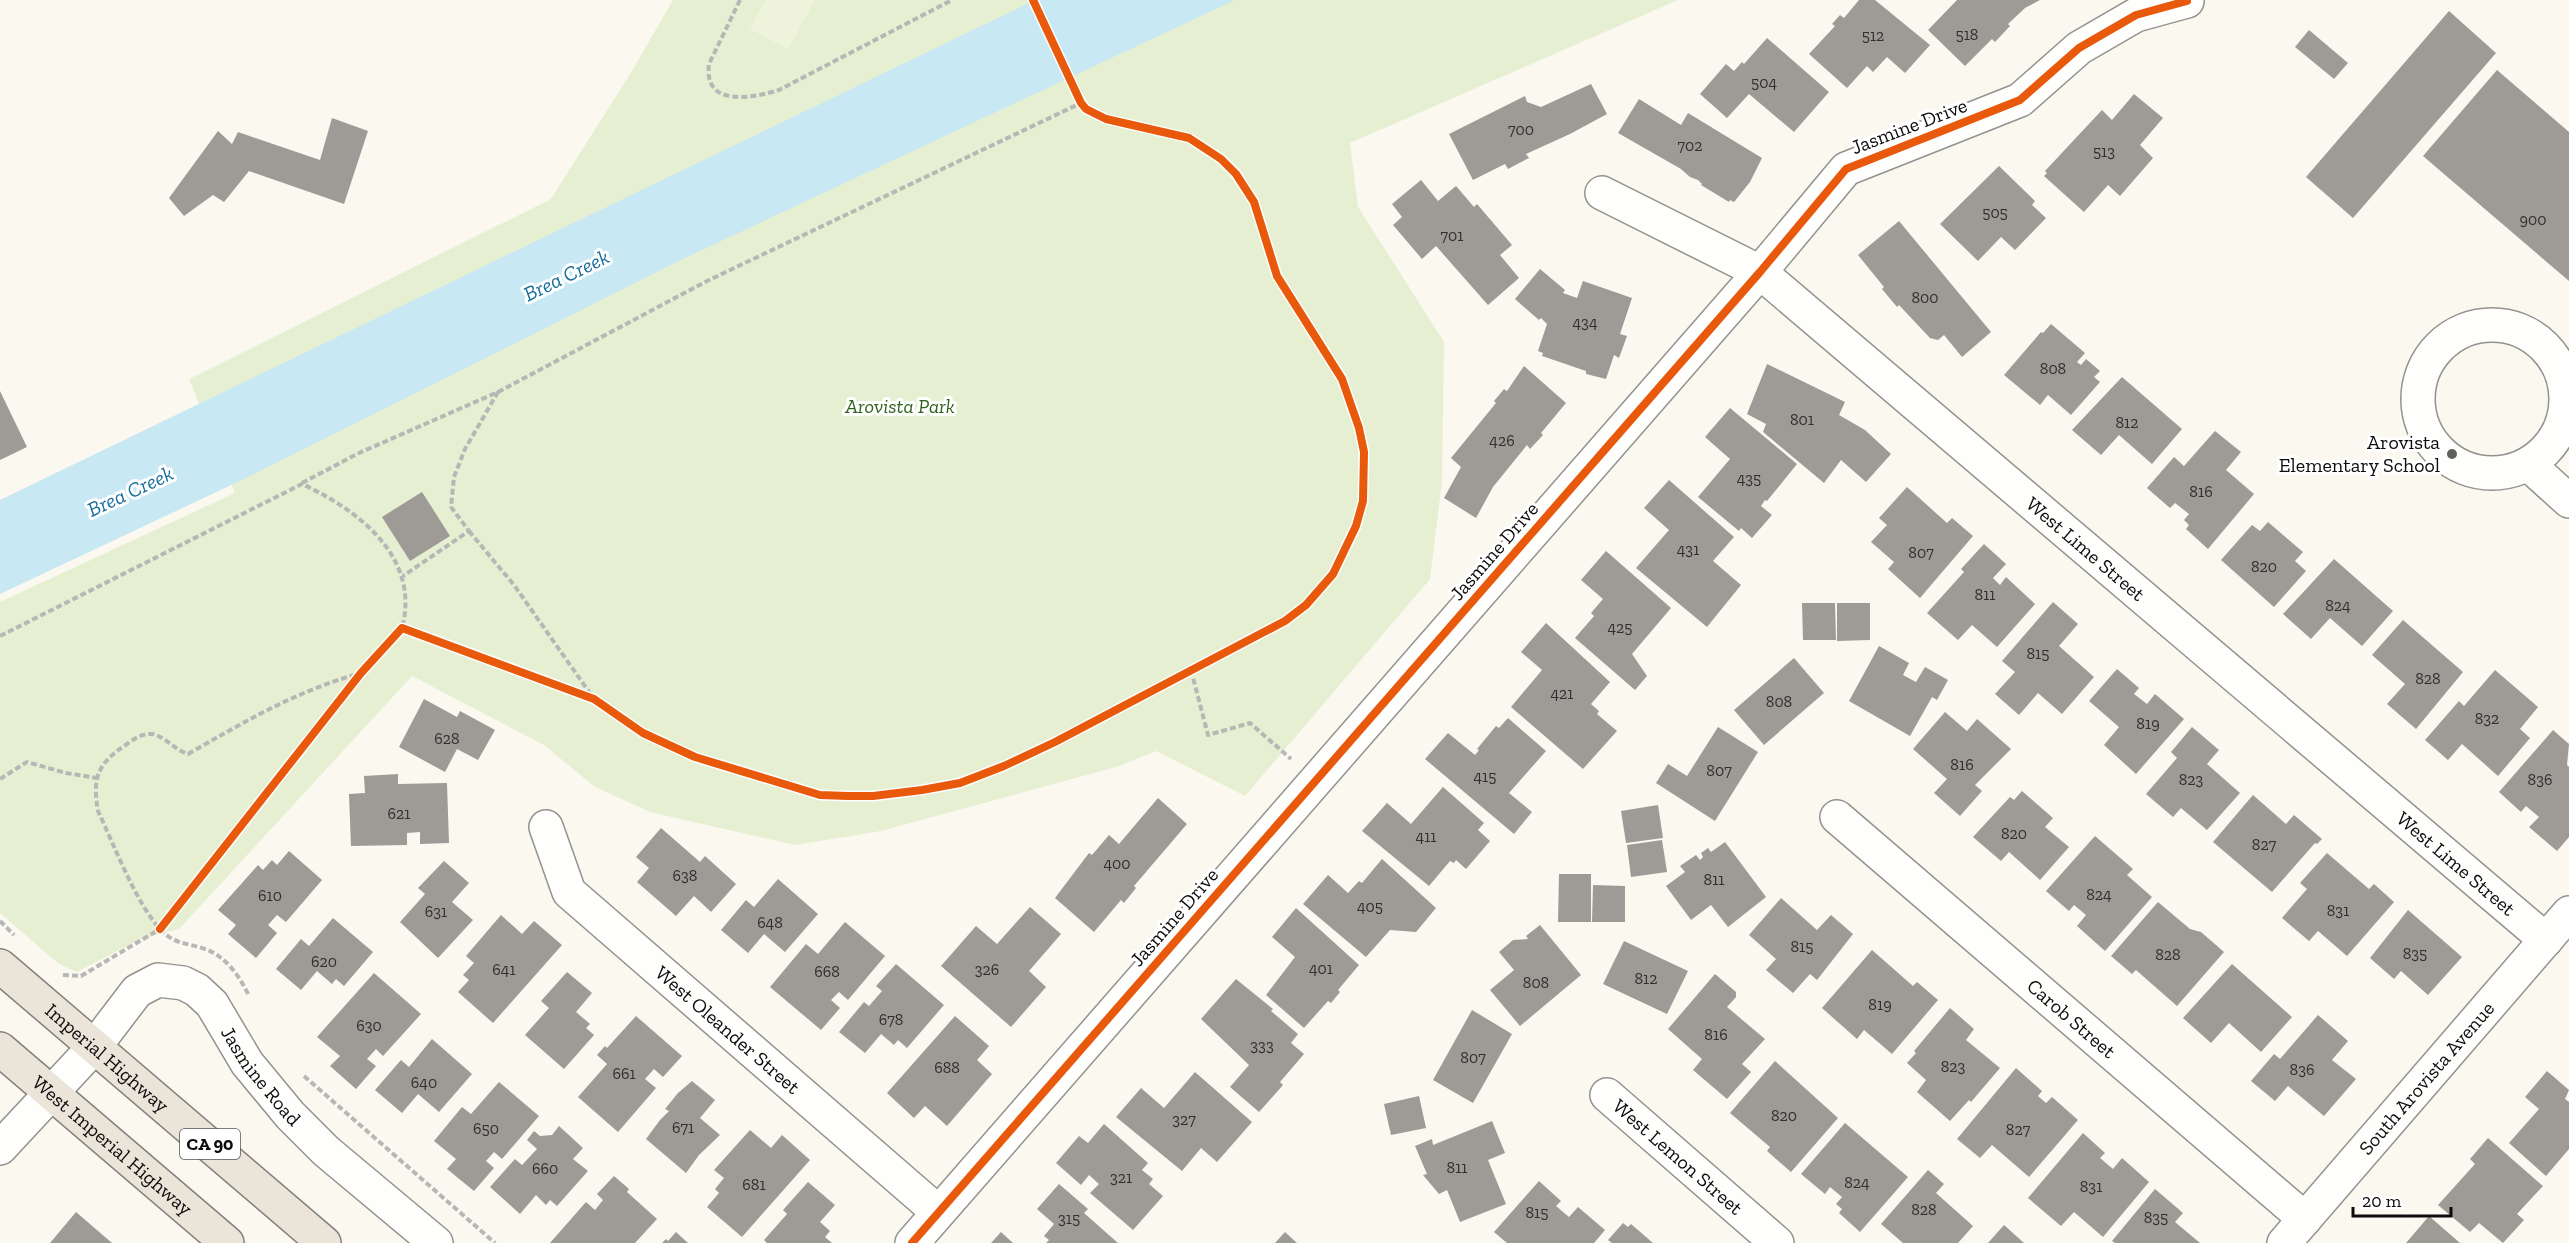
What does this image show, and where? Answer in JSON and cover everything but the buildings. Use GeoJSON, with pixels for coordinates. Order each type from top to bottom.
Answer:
{"type":"FeatureCollection","features":[{"type":"Feature","properties":{"kind":"main road","name":"Imperial Highway"},"geometry":{"type":"LineString","coordinates":[[0,966],[324,1243]]}},
{"type":"Feature","properties":{"kind":"main road","name":"West Imperial Highway"},"geometry":{"type":"LineString","coordinates":[[0,1049],[227,1243]]}},
{"type":"Feature","properties":{"kind":"street","name":"Jasmine Drive"},"geometry":{"type":"LineString","coordinates":[[912,1243],[1760,272],[1846,169],[2020,100],[2079,48],[2136,15],[2187,1]]}},
{"type":"Feature","properties":{"kind":"street","name":"West Lime Street"},"geometry":{"type":"LineString","coordinates":[[1602,193],[1760,272],[2546,940]]}},
{"type":"Feature","properties":{"kind":"street"},"geometry":{"type":"LineString","coordinates":[[2492,324],[2516,328],[2537,340],[2554,358],[2564,380],[2566,405],[2560,428],[2547,448],[2528,464],[2505,472],[2481,472],[2457,464],[2438,449],[2424,429],[2418,405],[2420,381],[2429,358],[2446,340],[2468,328],[2492,324]]}},
{"type":"Feature","properties":{"kind":"street"},"geometry":{"type":"LineString","coordinates":[[2528,464],[2569,501]]}},
{"type":"Feature","properties":{"kind":"street","name":"Carob Street"},"geometry":{"type":"LineString","coordinates":[[1837,817],[2294,1231]]}},
{"type":"Feature","properties":{"kind":"street","name":"West Oleander Street"},"geometry":{"type":"LineString","coordinates":[[546,827],[569,892],[938,1212]]}},
{"type":"Feature","properties":{"kind":"street","name":"South Arovista Avenue"},"geometry":{"type":"LineString","coordinates":[[2294,1231],[2569,914]]}},
{"type":"Feature","properties":{"kind":"street","name":"Jasmine Road"},"geometry":{"type":"LineString","coordinates":[[0,1148],[95,1046],[137,991],[158,980],[183,983],[197,990],[212,1004],[247,1063],[290,1115],[326,1151],[436,1243]]}},
{"type":"Feature","properties":{"kind":"street","name":"West Lemon Street"},"geometry":{"type":"LineString","coordinates":[[1607,1095],[1777,1243]]}},
{"type":"Feature","properties":{"kind":"path"},"geometry":{"type":"LineString","coordinates":[[740,0],[709,64],[708,76],[715,89],[723,96],[756,97],[779,90],[952,0]]}},
{"type":"Feature","properties":{"kind":"path"},"geometry":{"type":"LineString","coordinates":[[0,636],[359,453],[498,392],[707,281],[1084,106],[1077,93]]}},
{"type":"Feature","properties":{"kind":"path"},"geometry":{"type":"LineString","coordinates":[[498,392],[465,450],[454,477],[451,507],[513,585],[594,699]]}},
{"type":"Feature","properties":{"kind":"path"},"geometry":{"type":"LineString","coordinates":[[302,484],[321,493],[373,529],[403,576],[406,614],[402,628],[395,635]]}},
{"type":"Feature","properties":{"kind":"path"},"geometry":{"type":"LineString","coordinates":[[403,576],[469,531]]}},
{"type":"Feature","properties":{"kind":"path"},"geometry":{"type":"LineString","coordinates":[[402,628],[413,632]]}},
{"type":"Feature","properties":{"kind":"path"},"geometry":{"type":"LineString","coordinates":[[354,682],[368,665]]}},
{"type":"Feature","properties":{"kind":"path"},"geometry":{"type":"LineString","coordinates":[[1180,676],[1201,665]]}},
{"type":"Feature","properties":{"kind":"path"},"geometry":{"type":"LineString","coordinates":[[1191,670],[1208,735],[1250,723],[1316,781]]}},
{"type":"Feature","properties":{"kind":"path"},"geometry":{"type":"LineString","coordinates":[[250,1000],[242,982],[224,960],[208,950],[173,941],[146,911],[98,811],[95,794],[97,778],[108,757],[146,733],[156,734],[177,751],[188,754],[278,703],[323,684],[361,673]]}},
{"type":"Feature","properties":{"kind":"path"},"geometry":{"type":"LineString","coordinates":[[583,695],[602,705]]}},
{"type":"Feature","properties":{"kind":"path"},"geometry":{"type":"LineString","coordinates":[[0,779],[27,762],[66,773],[97,778]]}},
{"type":"Feature","properties":{"kind":"path"},"geometry":{"type":"LineString","coordinates":[[56,974],[81,976],[160,929],[167,920]]}},
{"type":"Feature","properties":{"kind":"path"},"geometry":{"type":"LineString","coordinates":[[297,1070],[495,1243]]}},
{"type":"Feature","properties":{"kind":"green space","name":"Arovista Park"},"geometry":{"type":"Polygon","coordinates":[[[673,0],[1678,0],[1350,143],[1358,207],[1444,342],[1442,481],[1430,579],[1245,796],[1156,751],[1116,767],[881,831],[795,845],[650,812],[595,787],[544,745],[412,676],[179,929],[138,940],[77,972],[59,964],[0,913],[0,602],[235,493],[189,379],[551,199],[632,71],[673,0]]]}},
{"type":"Feature","properties":{"kind":"green space"},"geometry":{"type":"Polygon","coordinates":[[[766,0],[815,0],[788,49],[750,29],[766,0]]]}},
{"type":"Feature","properties":{"kind":"water","name":"Brea Creek"},"geometry":{"type":"Polygon","coordinates":[[[1035,0],[1235,0],[687,257],[244,479],[0,594],[0,500],[1035,0]]]}},
{"type":"Feature","properties":{"kind":"cycle path"},"geometry":{"type":"LineString","coordinates":[[160,929],[361,673],[402,628],[594,699],[643,733],[695,757],[820,795],[873,796],[960,783],[1004,766],[1055,742],[1285,621],[1306,605],[1333,574],[1356,526],[1363,501],[1364,452],[1359,428],[1342,379],[1277,276],[1254,202],[1236,174],[1221,159],[1189,138],[1106,119],[1086,109],[1081,103],[1033,0]]}},
{"type":"Feature","properties":{"kind":"cycle path"},"geometry":{"type":"LineString","coordinates":[[912,1243],[1760,272],[1846,169],[2020,100],[2079,48],[2136,15],[2187,1]]}},
{"type":"Feature","properties":{"kind":"place","name":"Arovista Elementary School"},"geometry":{"type":"Point","coordinates":[2452,454]}}]}
